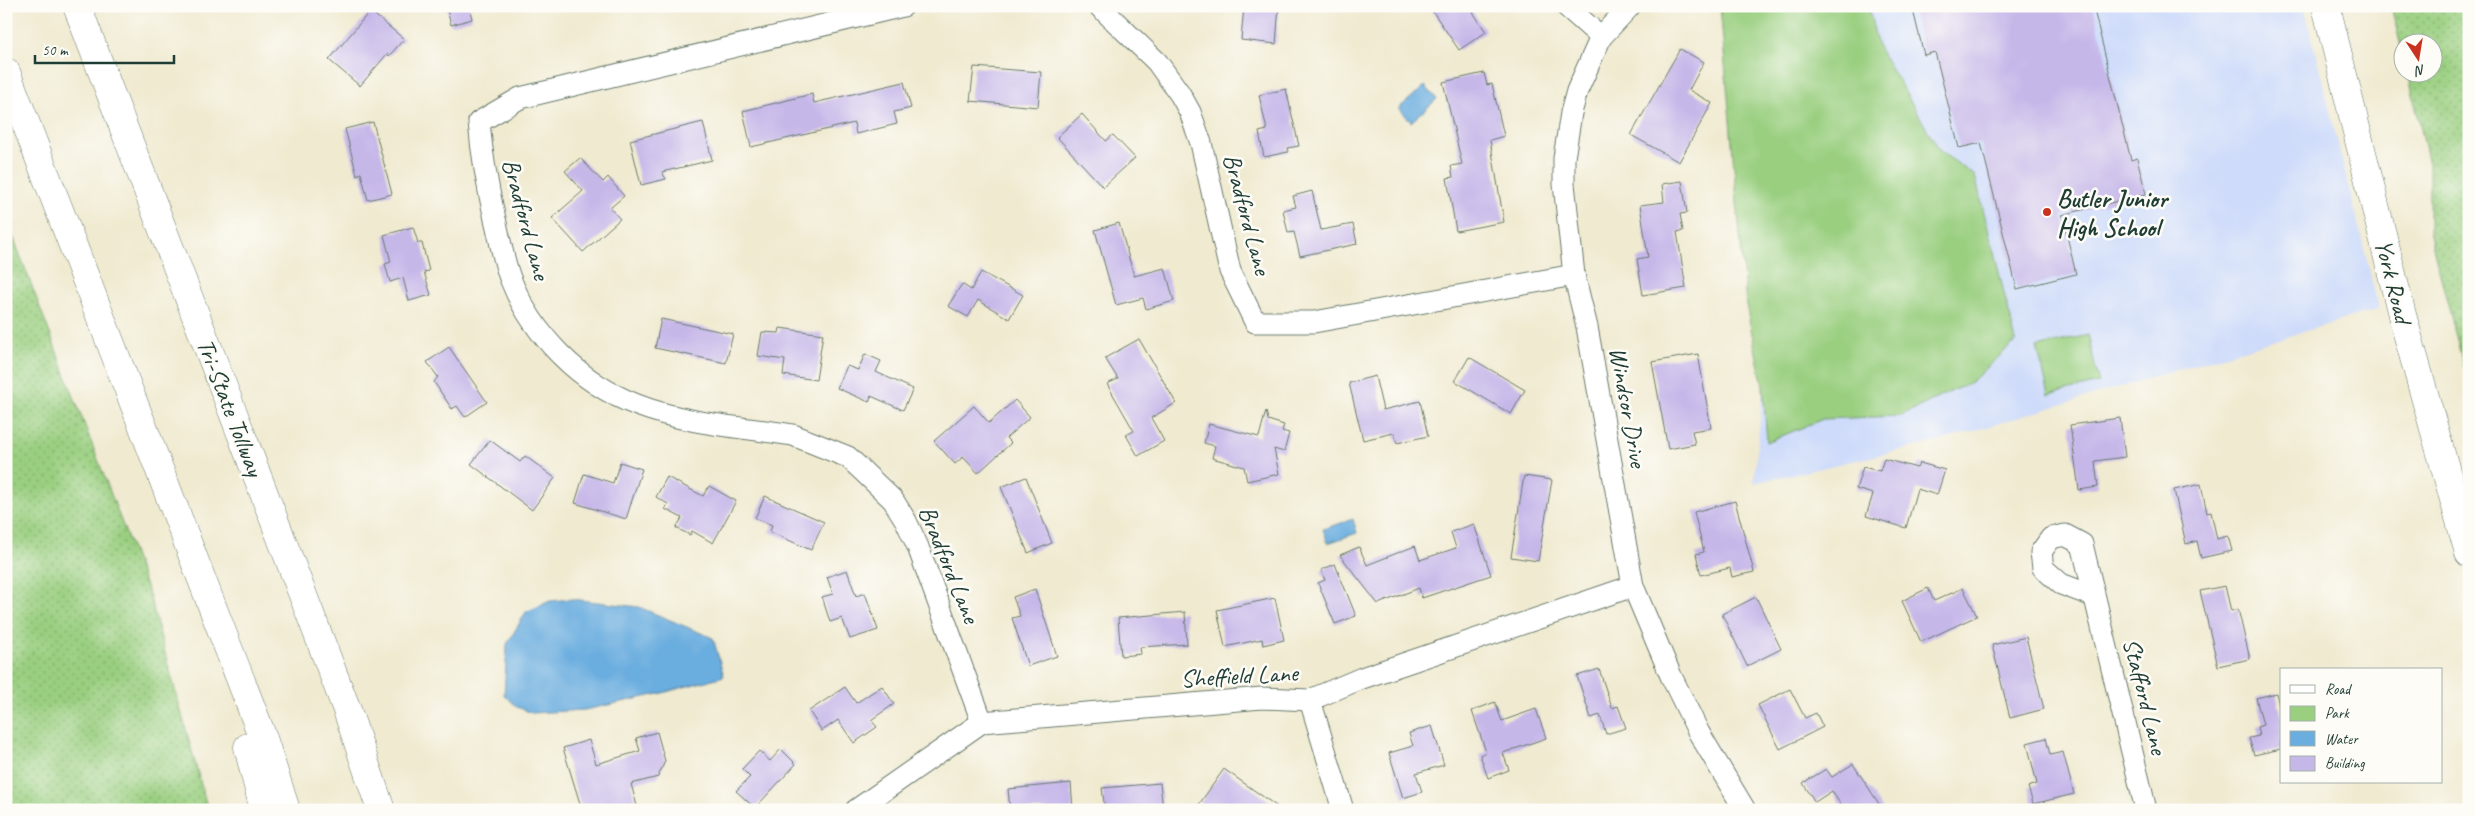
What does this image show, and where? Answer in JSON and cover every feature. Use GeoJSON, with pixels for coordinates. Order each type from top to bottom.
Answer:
{"type":"FeatureCollection","features":[{"type":"Feature","properties":{"kind":"main road","name":"Tri-State Tollway"},"geometry":{"type":"LineString","coordinates":[[77,6],[347,710],[380,810]]}},
{"type":"Feature","properties":{"kind":"main road","name":"York Road"},"geometry":{"type":"LineString","coordinates":[[2326,6],[2402,315],[2469,553]]}},
{"type":"Feature","properties":{"kind":"main road"},"geometry":{"type":"LineString","coordinates":[[6,72],[263,738],[286,810]]}},
{"type":"Feature","properties":{"kind":"main road"},"geometry":{"type":"LineString","coordinates":[[195,563],[225,661],[264,810]]}},
{"type":"Feature","properties":{"kind":"street","name":"Bradford Lane"},"geometry":{"type":"LineString","coordinates":[[902,6],[520,98],[479,122],[482,164],[510,278],[523,306],[555,349],[598,387],[637,405],[668,415],[793,435],[812,441],[848,456],[879,484],[906,521],[918,547],[982,722]]}},
{"type":"Feature","properties":{"kind":"street"},"geometry":{"type":"LineString","coordinates":[[1566,6],[1601,37]]}},
{"type":"Feature","properties":{"kind":"street","name":"Windsor Drive"},"geometry":{"type":"LineString","coordinates":[[1630,6],[1601,37],[1577,91],[1571,113],[1564,158],[1564,184],[1574,275],[1587,327],[1633,586],[1671,676],[1699,733],[1745,810]]}},
{"type":"Feature","properties":{"kind":"street","name":"Bradford Lane"},"geometry":{"type":"LineString","coordinates":[[1102,7],[1157,62],[1180,94],[1190,112],[1200,143],[1230,271],[1255,322],[1314,322],[1574,275]]}},
{"type":"Feature","properties":{"kind":"street","name":"Sheffield Lane"},"geometry":{"type":"LineString","coordinates":[[982,722],[1262,698],[1310,700],[1362,678],[1633,586]]}},
{"type":"Feature","properties":{"kind":"street","name":"Stafford Lane"},"geometry":{"type":"LineString","coordinates":[[2093,596],[2146,810]]}},
{"type":"Feature","properties":{"kind":"street"},"geometry":{"type":"LineString","coordinates":[[1310,700],[1343,810]]}},
{"type":"Feature","properties":{"kind":"street"},"geometry":{"type":"LineString","coordinates":[[856,810],[982,722]]}},
{"type":"Feature","properties":{"kind":"shaded area","name":"Butler Junior High School"},"geometry":{"type":"Polygon","coordinates":[[[1720,6],[2304,6],[2379,309],[1937,442],[1754,483],[1763,386],[1746,305],[1720,6]]]}},
{"type":"Feature","properties":{"kind":"green space"},"geometry":{"type":"Polygon","coordinates":[[[1720,6],[1868,6],[1878,47],[1940,151],[1975,176],[2016,341],[1971,382],[1900,416],[1823,419],[1767,442],[1763,386],[1746,305],[1720,6]]]}},
{"type":"Feature","properties":{"kind":"green space"},"geometry":{"type":"Polygon","coordinates":[[[2391,6],[2469,6],[2469,377],[2464,367],[2429,232],[2429,164],[2410,82],[2442,82],[2442,32],[2397,32],[2391,6]]]}},
{"type":"Feature","properties":{"kind":"green space"},"geometry":{"type":"Polygon","coordinates":[[[6,218],[149,594],[208,810],[6,810],[6,218]]]}},
{"type":"Feature","properties":{"kind":"green space"},"geometry":{"type":"Polygon","coordinates":[[[2088,335],[2099,383],[2049,395],[2037,347],[2088,335]]]}},
{"type":"Feature","properties":{"kind":"water"},"geometry":{"type":"Polygon","coordinates":[[[1425,86],[1437,99],[1411,122],[1399,108],[1425,86]]]}},
{"type":"Feature","properties":{"kind":"water"},"geometry":{"type":"Polygon","coordinates":[[[1353,519],[1357,533],[1328,543],[1323,529],[1353,519]]]}},
{"type":"Feature","properties":{"kind":"water"},"geometry":{"type":"Polygon","coordinates":[[[572,599],[639,607],[713,638],[724,676],[659,694],[585,710],[532,713],[517,707],[504,695],[507,644],[526,612],[550,601],[572,599]]]}},
{"type":"Feature","properties":{"kind":"building"},"geometry":{"type":"Polygon","coordinates":[[[446,6],[469,6],[472,19],[451,25],[446,6]]]}},
{"type":"Feature","properties":{"kind":"building"},"geometry":{"type":"Polygon","coordinates":[[[1244,6],[1279,6],[1276,44],[1241,40],[1244,6]]]}},
{"type":"Feature","properties":{"kind":"building"},"geometry":{"type":"Polygon","coordinates":[[[1429,6],[1469,6],[1486,32],[1459,50],[1429,6]]]}},
{"type":"Feature","properties":{"kind":"building"},"geometry":{"type":"Polygon","coordinates":[[[1912,6],[2093,6],[2131,160],[2137,158],[2146,194],[2062,215],[2076,274],[2017,289],[1981,143],[1959,148],[1935,52],[1924,55],[1912,6]]]}},
{"type":"Feature","properties":{"kind":"building"},"geometry":{"type":"Polygon","coordinates":[[[370,11],[404,39],[389,56],[387,54],[360,86],[329,60],[370,11]]]}},
{"type":"Feature","properties":{"kind":"building"},"geometry":{"type":"Polygon","coordinates":[[[1680,49],[1704,62],[1689,90],[1712,103],[1679,162],[1631,135],[1680,49]]]}},
{"type":"Feature","properties":{"kind":"building"},"geometry":{"type":"Polygon","coordinates":[[[974,67],[1041,72],[1038,107],[970,101],[974,67]]]}},
{"type":"Feature","properties":{"kind":"building"},"geometry":{"type":"Polygon","coordinates":[[[1484,73],[1487,85],[1492,84],[1504,136],[1490,140],[1504,222],[1456,231],[1447,178],[1453,177],[1451,166],[1462,164],[1443,82],[1484,73]]]}},
{"type":"Feature","properties":{"kind":"building"},"geometry":{"type":"Polygon","coordinates":[[[904,82],[911,108],[894,112],[897,124],[856,134],[854,123],[751,147],[743,111],[812,94],[814,103],[904,82]]]}},
{"type":"Feature","properties":{"kind":"building"},"geometry":{"type":"Polygon","coordinates":[[[1286,89],[1299,146],[1287,148],[1288,152],[1264,157],[1259,132],[1267,130],[1259,95],[1286,89]]]}},
{"type":"Feature","properties":{"kind":"building"},"geometry":{"type":"Polygon","coordinates":[[[1082,114],[1106,141],[1113,135],[1135,158],[1103,187],[1057,137],[1082,114]]]}},
{"type":"Feature","properties":{"kind":"building"},"geometry":{"type":"Polygon","coordinates":[[[373,122],[392,194],[368,200],[361,173],[357,175],[345,129],[373,122]]]}},
{"type":"Feature","properties":{"kind":"building"},"geometry":{"type":"Polygon","coordinates":[[[703,122],[712,160],[662,172],[666,179],[641,185],[630,140],[703,122]]]}},
{"type":"Feature","properties":{"kind":"building"},"geometry":{"type":"Polygon","coordinates":[[[580,158],[603,182],[608,177],[624,196],[610,208],[620,219],[583,252],[552,218],[583,191],[565,171],[580,158]]]}},
{"type":"Feature","properties":{"kind":"building"},"geometry":{"type":"Polygon","coordinates":[[[1682,181],[1687,213],[1680,214],[1683,231],[1677,232],[1686,288],[1643,295],[1637,259],[1648,257],[1640,205],[1664,202],[1662,184],[1682,181]]]}},
{"type":"Feature","properties":{"kind":"building"},"geometry":{"type":"Polygon","coordinates":[[[1312,191],[1321,230],[1353,224],[1357,244],[1300,256],[1294,232],[1288,233],[1283,210],[1296,207],[1293,196],[1312,191]]]}},
{"type":"Feature","properties":{"kind":"building"},"geometry":{"type":"Polygon","coordinates":[[[1119,223],[1134,276],[1165,268],[1174,301],[1146,309],[1143,298],[1116,305],[1095,230],[1119,223]]]}},
{"type":"Feature","properties":{"kind":"building"},"geometry":{"type":"Polygon","coordinates":[[[413,227],[418,243],[422,243],[429,271],[424,272],[431,295],[409,301],[403,278],[390,282],[385,264],[391,262],[384,235],[413,227]]]}},
{"type":"Feature","properties":{"kind":"building"},"geometry":{"type":"Polygon","coordinates":[[[981,272],[1023,295],[1009,319],[978,300],[968,317],[948,306],[962,284],[971,290],[981,272]]]}},
{"type":"Feature","properties":{"kind":"building"},"geometry":{"type":"Polygon","coordinates":[[[661,319],[733,334],[726,363],[655,348],[661,319]]]}},
{"type":"Feature","properties":{"kind":"building"},"geometry":{"type":"Polygon","coordinates":[[[780,328],[823,334],[816,380],[783,375],[785,360],[758,356],[762,332],[779,333],[780,328]]]}},
{"type":"Feature","properties":{"kind":"building"},"geometry":{"type":"Polygon","coordinates":[[[1139,339],[1176,403],[1151,418],[1164,441],[1138,456],[1126,435],[1134,431],[1107,384],[1118,379],[1105,358],[1139,339]]]}},
{"type":"Feature","properties":{"kind":"building"},"geometry":{"type":"Polygon","coordinates":[[[449,347],[487,402],[465,417],[457,406],[452,409],[434,382],[438,377],[427,362],[449,347]]]}},
{"type":"Feature","properties":{"kind":"building"},"geometry":{"type":"Polygon","coordinates":[[[865,354],[881,361],[876,372],[913,389],[903,410],[871,396],[869,402],[837,388],[847,366],[858,370],[865,354]]]}},
{"type":"Feature","properties":{"kind":"building"},"geometry":{"type":"Polygon","coordinates":[[[1698,354],[1711,428],[1692,431],[1695,444],[1668,449],[1652,362],[1698,354]]]}},
{"type":"Feature","properties":{"kind":"building"},"geometry":{"type":"Polygon","coordinates":[[[1469,357],[1525,390],[1511,414],[1455,381],[1469,357]]]}},
{"type":"Feature","properties":{"kind":"building"},"geometry":{"type":"Polygon","coordinates":[[[1375,376],[1383,410],[1420,401],[1428,436],[1397,443],[1394,433],[1363,440],[1349,383],[1375,376]]]}},
{"type":"Feature","properties":{"kind":"building"},"geometry":{"type":"Polygon","coordinates":[[[1015,400],[1030,417],[1006,438],[1011,443],[978,473],[963,457],[955,464],[934,441],[974,406],[989,423],[1015,400]]]}},
{"type":"Feature","properties":{"kind":"building"},"geometry":{"type":"Polygon","coordinates":[[[1266,411],[1268,420],[1284,425],[1282,431],[1289,433],[1284,452],[1274,449],[1279,474],[1247,481],[1244,467],[1212,458],[1215,446],[1204,443],[1209,424],[1259,437],[1266,411]]]}},
{"type":"Feature","properties":{"kind":"building"},"geometry":{"type":"Polygon","coordinates":[[[2120,418],[2125,457],[2095,461],[2098,487],[2079,490],[2070,425],[2120,418]]]}},
{"type":"Feature","properties":{"kind":"building"},"geometry":{"type":"Polygon","coordinates":[[[490,440],[520,462],[525,456],[555,478],[532,510],[471,464],[490,440]]]}},
{"type":"Feature","properties":{"kind":"building"},"geometry":{"type":"Polygon","coordinates":[[[1884,459],[1917,468],[1920,463],[1945,470],[1937,495],[1917,489],[1906,528],[1866,516],[1873,494],[1856,489],[1863,467],[1880,471],[1884,459]]]}},
{"type":"Feature","properties":{"kind":"building"},"geometry":{"type":"Polygon","coordinates":[[[620,462],[642,469],[626,519],[575,503],[584,474],[613,483],[620,462]]]}},
{"type":"Feature","properties":{"kind":"building"},"geometry":{"type":"Polygon","coordinates":[[[1524,476],[1552,480],[1538,561],[1511,557],[1524,476]]]}},
{"type":"Feature","properties":{"kind":"building"},"geometry":{"type":"Polygon","coordinates":[[[667,477],[703,496],[709,486],[736,501],[713,543],[692,531],[690,535],[676,528],[682,518],[665,509],[668,504],[656,497],[667,477]]]}},
{"type":"Feature","properties":{"kind":"building"},"geometry":{"type":"Polygon","coordinates":[[[1026,477],[1052,543],[1028,553],[1001,487],[1026,477]]]}},
{"type":"Feature","properties":{"kind":"building"},"geometry":{"type":"Polygon","coordinates":[[[2201,484],[2207,513],[2211,512],[2217,539],[2228,536],[2232,551],[2201,558],[2197,541],[2186,544],[2174,490],[2201,484]]]}},
{"type":"Feature","properties":{"kind":"building"},"geometry":{"type":"Polygon","coordinates":[[[765,496],[824,522],[811,550],[770,532],[772,525],[755,518],[765,496]]]}},
{"type":"Feature","properties":{"kind":"building"},"geometry":{"type":"Polygon","coordinates":[[[1735,501],[1754,572],[1732,577],[1730,568],[1701,575],[1696,554],[1704,552],[1694,512],[1735,501]]]}},
{"type":"Feature","properties":{"kind":"building"},"geometry":{"type":"Polygon","coordinates":[[[1474,524],[1491,575],[1422,598],[1419,588],[1378,604],[1340,555],[1359,547],[1367,565],[1415,546],[1420,560],[1456,548],[1451,532],[1474,524]]]}},
{"type":"Feature","properties":{"kind":"building"},"geometry":{"type":"Polygon","coordinates":[[[1335,564],[1356,616],[1335,624],[1318,583],[1325,580],[1321,570],[1335,564]]]}},
{"type":"Feature","properties":{"kind":"building"},"geometry":{"type":"Polygon","coordinates":[[[847,570],[856,596],[865,593],[878,630],[850,639],[842,618],[830,622],[822,597],[833,594],[827,577],[847,570]]]}},
{"type":"Feature","properties":{"kind":"building"},"geometry":{"type":"Polygon","coordinates":[[[2225,586],[2231,611],[2238,609],[2250,659],[2218,666],[2200,591],[2225,586]]]}},
{"type":"Feature","properties":{"kind":"building"},"geometry":{"type":"Polygon","coordinates":[[[1928,588],[1934,601],[1963,588],[1977,616],[1921,642],[1902,601],[1928,588]]]}},
{"type":"Feature","properties":{"kind":"building"},"geometry":{"type":"Polygon","coordinates":[[[1035,589],[1057,656],[1028,666],[1012,618],[1020,616],[1013,597],[1035,589]]]}},
{"type":"Feature","properties":{"kind":"building"},"geometry":{"type":"Polygon","coordinates":[[[1756,597],[1781,649],[1747,666],[1722,614],[1756,597]]]}},
{"type":"Feature","properties":{"kind":"building"},"geometry":{"type":"Polygon","coordinates":[[[1275,598],[1284,640],[1263,645],[1262,639],[1225,647],[1217,610],[1275,598]]]}},
{"type":"Feature","properties":{"kind":"building"},"geometry":{"type":"Polygon","coordinates":[[[1185,612],[1187,644],[1140,647],[1141,654],[1121,656],[1118,618],[1185,612]]]}},
{"type":"Feature","properties":{"kind":"building"},"geometry":{"type":"Polygon","coordinates":[[[2026,637],[2044,709],[2010,718],[1992,645],[2026,637]]]}},
{"type":"Feature","properties":{"kind":"building"},"geometry":{"type":"Polygon","coordinates":[[[1599,669],[1612,708],[1618,706],[1626,728],[1606,734],[1600,715],[1591,718],[1577,676],[1599,669]]]}},
{"type":"Feature","properties":{"kind":"building"},"geometry":{"type":"Polygon","coordinates":[[[882,686],[894,704],[871,720],[877,727],[854,743],[838,720],[822,731],[809,711],[845,687],[856,703],[882,686]]]}},
{"type":"Feature","properties":{"kind":"building"},"geometry":{"type":"Polygon","coordinates":[[[1790,689],[1805,718],[1816,713],[1823,727],[1780,749],[1758,705],[1790,689]]]}},
{"type":"Feature","properties":{"kind":"building"},"geometry":{"type":"Polygon","coordinates":[[[2276,693],[2280,709],[2280,749],[2254,755],[2249,738],[2259,736],[2257,727],[2263,725],[2256,698],[2276,693]]]}},
{"type":"Feature","properties":{"kind":"building"},"geometry":{"type":"Polygon","coordinates":[[[1495,702],[1502,721],[1536,709],[1546,738],[1503,753],[1509,770],[1488,778],[1480,755],[1486,752],[1472,711],[1495,702]]]}},
{"type":"Feature","properties":{"kind":"building"},"geometry":{"type":"Polygon","coordinates":[[[1432,726],[1444,765],[1416,773],[1422,792],[1403,798],[1389,753],[1413,746],[1409,733],[1432,726]]]}},
{"type":"Feature","properties":{"kind":"building"},"geometry":{"type":"Polygon","coordinates":[[[657,732],[665,761],[658,777],[631,784],[637,806],[624,810],[582,810],[563,748],[589,740],[596,764],[640,751],[636,738],[657,732]]]}},
{"type":"Feature","properties":{"kind":"building"},"geometry":{"type":"Polygon","coordinates":[[[2046,738],[2050,755],[2063,752],[2074,794],[2033,804],[2028,787],[2037,784],[2027,743],[2046,738]]]}},
{"type":"Feature","properties":{"kind":"building"},"geometry":{"type":"Polygon","coordinates":[[[781,749],[796,764],[755,808],[736,791],[750,777],[742,769],[759,751],[770,761],[781,749]]]}},
{"type":"Feature","properties":{"kind":"building"},"geometry":{"type":"Polygon","coordinates":[[[1853,764],[1883,810],[1844,810],[1832,791],[1815,802],[1803,783],[1826,769],[1832,777],[1853,764]]]}},
{"type":"Feature","properties":{"kind":"building"},"geometry":{"type":"Polygon","coordinates":[[[1224,769],[1282,810],[1195,810],[1224,769]]]}},
{"type":"Feature","properties":{"kind":"building"},"geometry":{"type":"Polygon","coordinates":[[[1071,783],[1073,810],[1010,810],[1008,789],[1071,783]]]}},
{"type":"Feature","properties":{"kind":"building"},"geometry":{"type":"Polygon","coordinates":[[[1160,783],[1163,810],[1105,810],[1102,788],[1160,783]]]}},
{"type":"Feature","properties":{"kind":"place","name":"Butler Junior High School"},"geometry":{"type":"Point","coordinates":[2047,212]}}]}
